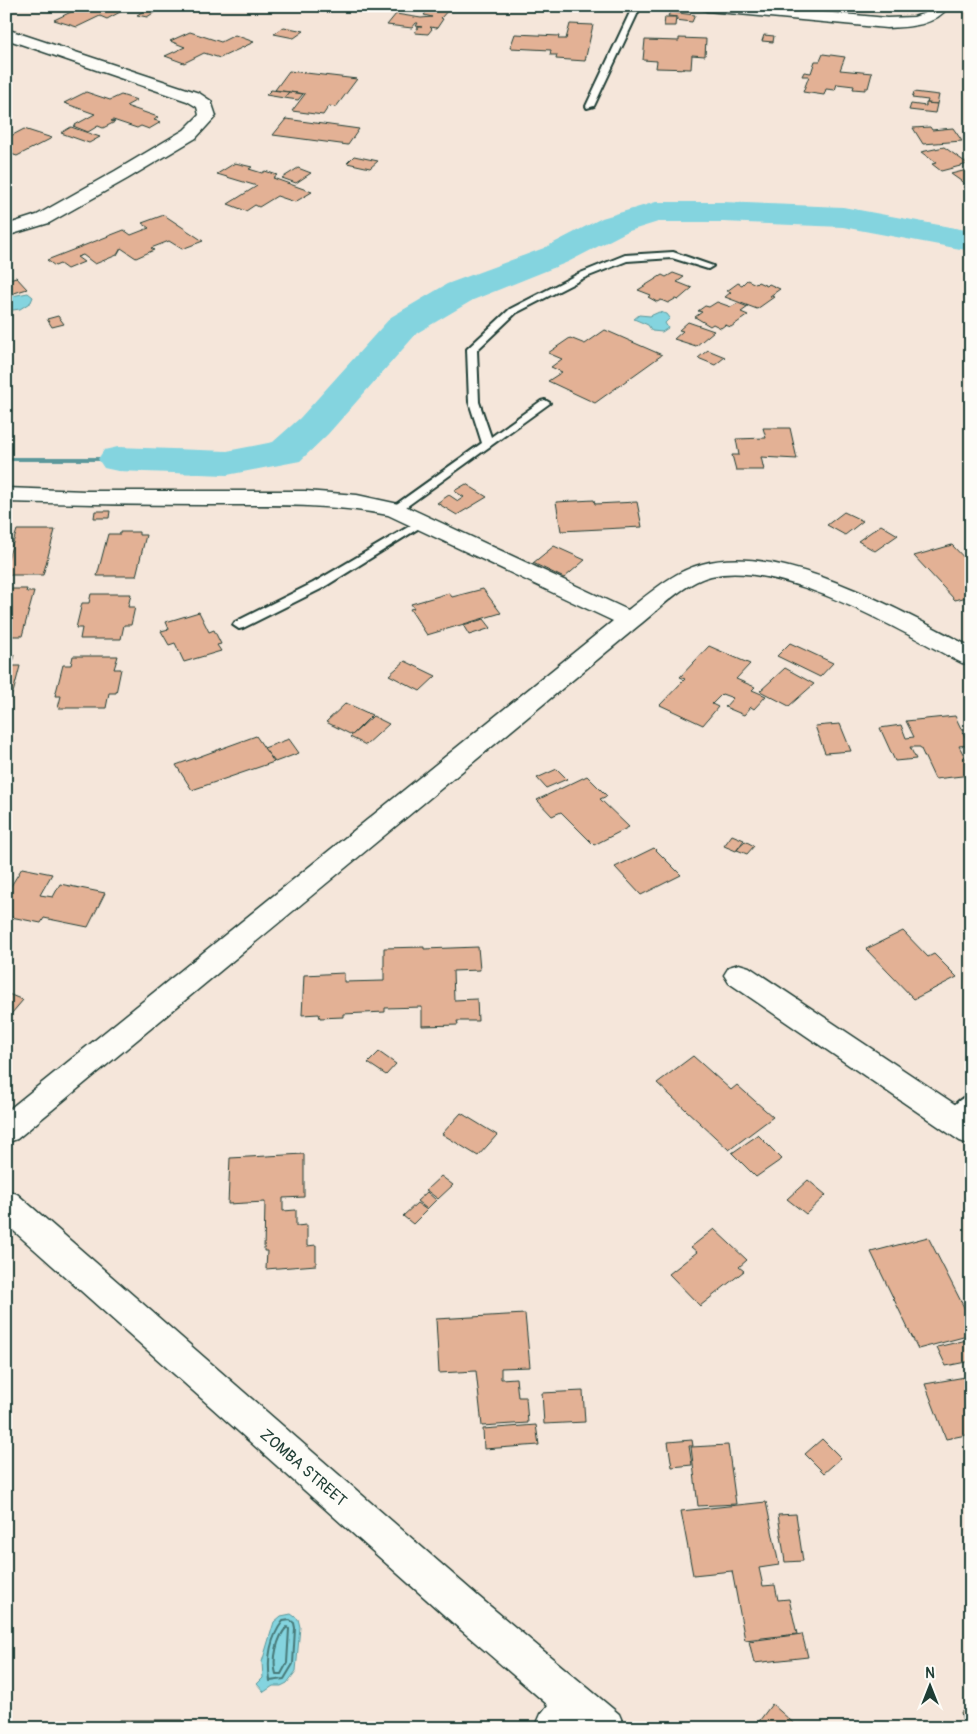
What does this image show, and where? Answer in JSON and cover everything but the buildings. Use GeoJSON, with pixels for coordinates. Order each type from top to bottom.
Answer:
{"type":"FeatureCollection","features":[{"type":"Feature","properties":{"kind":"street"},"geometry":{"type":"LineString","coordinates":[[707,6],[880,23],[925,19],[935,15],[942,6]]}},
{"type":"Feature","properties":{"kind":"street"},"geometry":{"type":"LineString","coordinates":[[6,34],[193,97],[205,105],[208,116],[190,134],[121,175],[38,221],[6,231]]}},
{"type":"Feature","properties":{"kind":"street"},"geometry":{"type":"LineString","coordinates":[[6,496],[305,498],[357,502],[396,510],[420,523],[630,620]]}},
{"type":"Feature","properties":{"kind":"street"},"geometry":{"type":"LineString","coordinates":[[6,1130],[630,620],[680,582],[693,575],[709,569],[743,566],[779,572],[814,583],[893,618],[971,657]]}},
{"type":"Feature","properties":{"kind":"street"},"geometry":{"type":"LineString","coordinates":[[739,975],[964,1117]]}},
{"type":"Feature","properties":{"kind":"street","name":"ZOMBA STREET"},"geometry":{"type":"LineString","coordinates":[[6,1204],[459,1603],[565,1715],[604,1728]]}},
{"type":"Feature","properties":{"kind":"lane"},"geometry":{"type":"LineString","coordinates":[[590,106],[637,6]]}},
{"type":"Feature","properties":{"kind":"lane"},"geometry":{"type":"LineString","coordinates":[[488,444],[474,402],[472,349],[513,311],[581,276],[625,258],[673,255],[708,266]]}},
{"type":"Feature","properties":{"kind":"lane"},"geometry":{"type":"LineString","coordinates":[[396,510],[545,403]]}},
{"type":"Feature","properties":{"kind":"lane"},"geometry":{"type":"LineString","coordinates":[[240,625],[317,586],[420,523]]}},
{"type":"Feature","properties":{"kind":"water"},"geometry":{"type":"Polygon","coordinates":[[[28,293],[33,297],[31,302],[20,309],[6,311],[6,297],[28,293]]]}},
{"type":"Feature","properties":{"kind":"water"},"geometry":{"type":"Polygon","coordinates":[[[659,312],[667,314],[670,318],[665,323],[668,328],[662,332],[652,331],[648,325],[634,319],[639,315],[650,316],[659,312]]]}},
{"type":"Feature","properties":{"kind":"water"},"geometry":{"type":"Polygon","coordinates":[[[291,1614],[298,1619],[300,1627],[296,1671],[287,1683],[281,1686],[273,1686],[264,1692],[257,1684],[263,1678],[262,1662],[274,1622],[281,1616],[291,1614]]]}},
{"type":"Feature","properties":{"kind":"waterway"},"geometry":{"type":"LineString","coordinates":[[118,459],[227,463],[286,452],[314,426],[404,325],[460,292],[556,255],[614,225],[656,212],[723,212],[843,217],[971,241]]}},
{"type":"Feature","properties":{"kind":"waterway"},"geometry":{"type":"LineString","coordinates":[[6,459],[118,459]]}}]}
